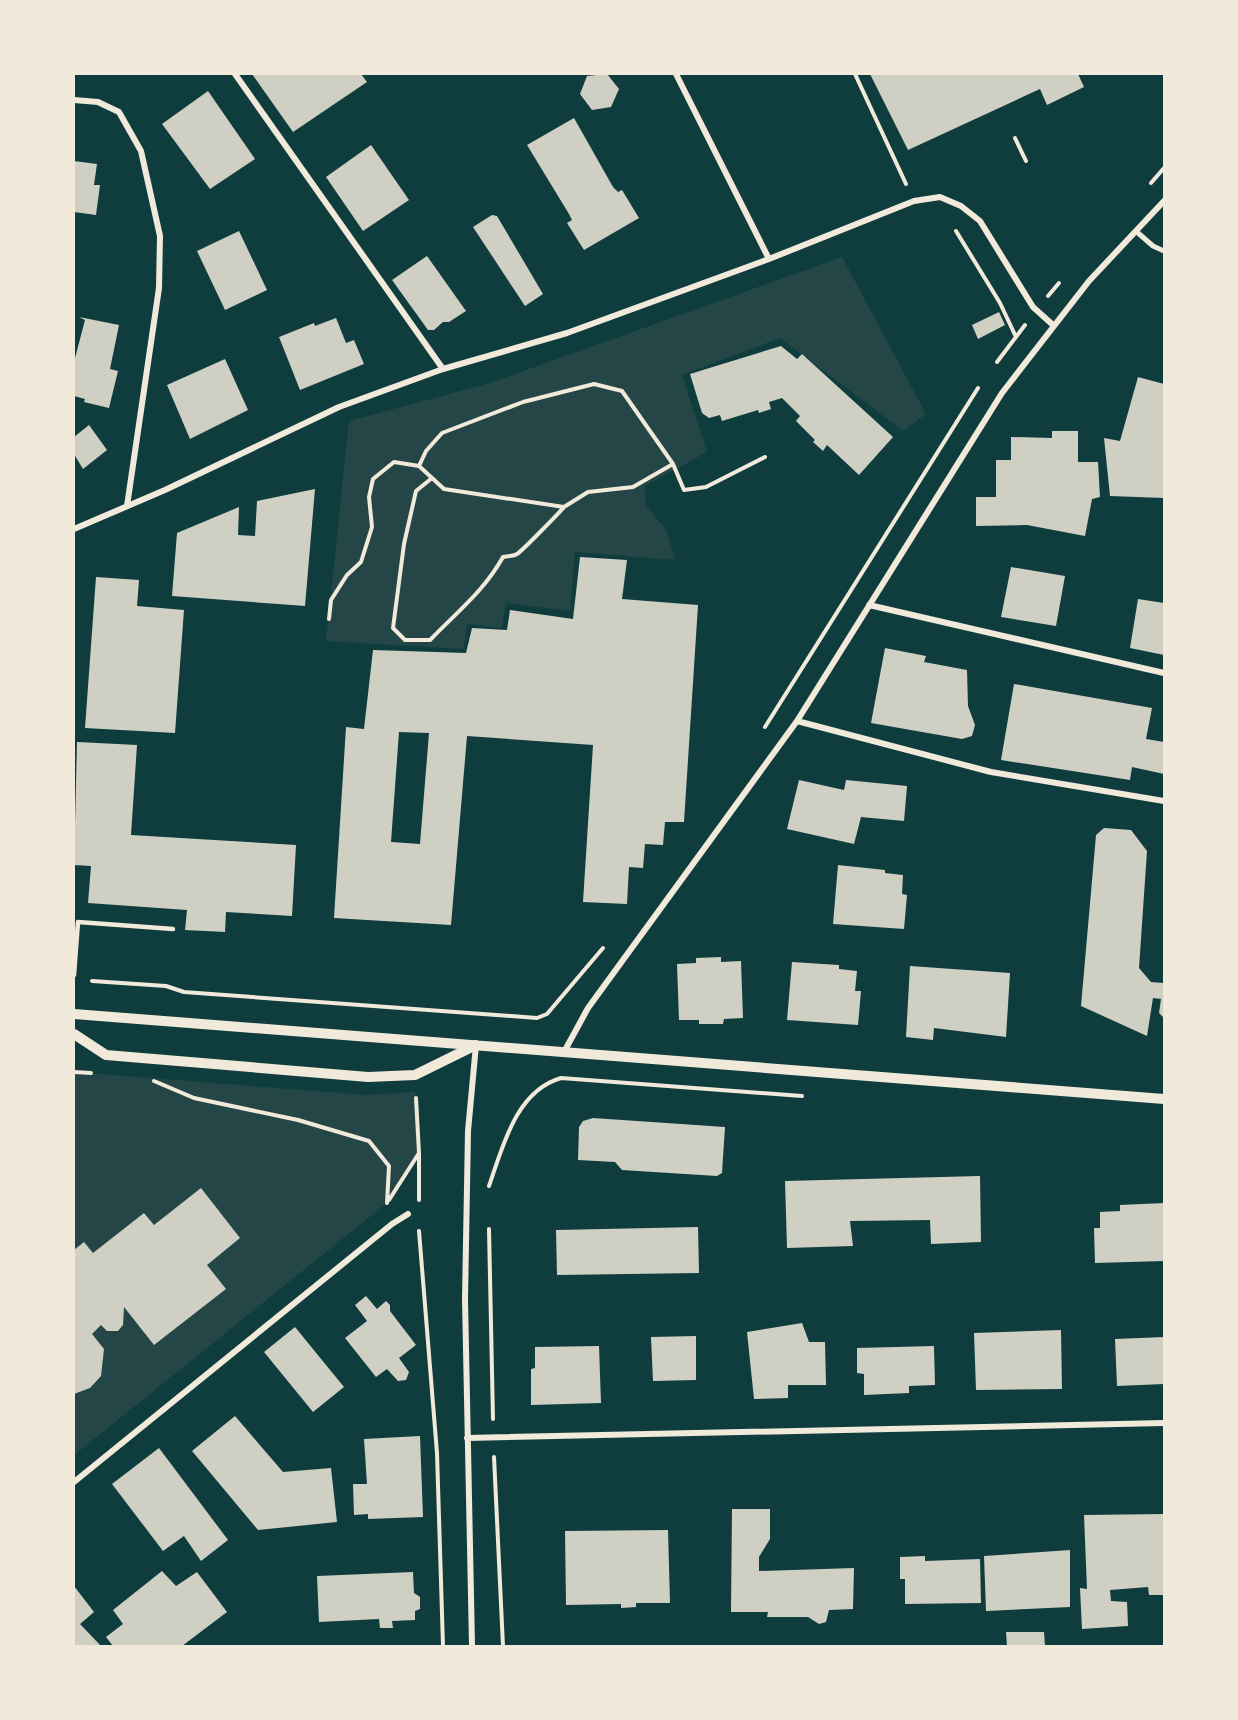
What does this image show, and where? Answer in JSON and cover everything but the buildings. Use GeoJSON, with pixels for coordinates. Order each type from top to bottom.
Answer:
{"type":"FeatureCollection","features":[{"type":"Feature","properties":{"kind":"street"},"geometry":{"type":"LineString","coordinates":[[235,74],[443,369]]}},
{"type":"Feature","properties":{"kind":"street"},"geometry":{"type":"LineString","coordinates":[[676,74],[769,258]]}},
{"type":"Feature","properties":{"kind":"street"},"geometry":{"type":"LineString","coordinates":[[74,100],[98,102],[119,111],[141,151],[160,236],[159,288],[127,506]]}},
{"type":"Feature","properties":{"kind":"street"},"geometry":{"type":"LineString","coordinates":[[74,529],[339,407],[443,369],[567,333],[914,201],[940,197],[961,206],[981,221],[1033,308],[1053,325]]}},
{"type":"Feature","properties":{"kind":"street"},"geometry":{"type":"LineString","coordinates":[[564,1052],[588,1008],[798,721],[1002,393],[1053,325],[1097,272],[1138,232],[1164,201]]}},
{"type":"Feature","properties":{"kind":"street"},"geometry":{"type":"LineString","coordinates":[[1138,232],[1153,246],[1164,251]]}},
{"type":"Feature","properties":{"kind":"street"},"geometry":{"type":"LineString","coordinates":[[870,605],[1164,673]]}},
{"type":"Feature","properties":{"kind":"street"},"geometry":{"type":"LineString","coordinates":[[798,721],[991,772],[1164,801]]}},
{"type":"Feature","properties":{"kind":"street"},"geometry":{"type":"LineString","coordinates":[[74,1014],[1164,1099]]}},
{"type":"Feature","properties":{"kind":"street"},"geometry":{"type":"LineString","coordinates":[[74,1034],[106,1055],[368,1077],[415,1075],[476,1045]]}},
{"type":"Feature","properties":{"kind":"street"},"geometry":{"type":"LineString","coordinates":[[472,1647],[465,1299],[468,1143],[476,1045]]}},
{"type":"Feature","properties":{"kind":"street"},"geometry":{"type":"LineString","coordinates":[[74,1482],[392,1224],[408,1214]]}},
{"type":"Feature","properties":{"kind":"street"},"geometry":{"type":"LineString","coordinates":[[467,1438],[1164,1423]]}},
{"type":"Feature","properties":{"kind":"lane"},"geometry":{"type":"LineString","coordinates":[[74,975],[78,922],[173,929]]}},
{"type":"Feature","properties":{"kind":"path"},"geometry":{"type":"LineString","coordinates":[[855,74],[914,201]]}},
{"type":"Feature","properties":{"kind":"path"},"geometry":{"type":"LineString","coordinates":[[1015,138],[1026,160]]}},
{"type":"Feature","properties":{"kind":"path"},"geometry":{"type":"LineString","coordinates":[[953,228],[959,234],[999,303],[1016,337]]}},
{"type":"Feature","properties":{"kind":"path"},"geometry":{"type":"LineString","coordinates":[[419,466],[426,451],[442,433],[523,402],[594,384],[622,391],[673,464],[684,490],[706,487],[765,457]]}},
{"type":"Feature","properties":{"kind":"path"},"geometry":{"type":"LineString","coordinates":[[329,619],[331,600],[347,575],[362,562],[372,527],[369,497],[373,479],[394,462],[419,466],[444,489],[564,507]]}},
{"type":"Feature","properties":{"kind":"path"},"geometry":{"type":"LineString","coordinates":[[432,478],[416,491],[404,544],[393,628],[405,640],[430,640],[454,615],[468,605],[491,578],[503,557],[516,555],[538,531],[557,518],[564,507],[588,492],[633,487],[673,464]]}},
{"type":"Feature","properties":{"kind":"path"},"geometry":{"type":"LineString","coordinates":[[85,981],[166,986],[184,993],[537,1018],[547,1014],[560,1001]]}},
{"type":"Feature","properties":{"kind":"path"},"geometry":{"type":"LineString","coordinates":[[148,1076],[158,1085],[194,1098],[298,1120],[369,1141],[388,1166],[387,1203]]}},
{"type":"Feature","properties":{"kind":"path"},"geometry":{"type":"LineString","coordinates":[[488,1188],[508,1130],[534,1093],[547,1083],[561,1078]]}},
{"type":"Feature","properties":{"kind":"path"},"geometry":{"type":"LineString","coordinates":[[378,1211],[387,1203],[419,1153],[419,1205]]}},
{"type":"Feature","properties":{"kind":"path"},"geometry":{"type":"LineString","coordinates":[[489,1222],[494,1438],[503,1647]]}},
{"type":"Feature","properties":{"kind":"path"},"geometry":{"type":"LineString","coordinates":[[419,1225],[437,1453],[443,1647]]}},
{"type":"Feature","properties":{"kind":"shaded area"},"geometry":{"type":"Polygon","coordinates":[[[842,257],[926,414],[903,431],[780,338],[682,375],[707,452],[645,486],[646,505],[667,531],[675,560],[575,552],[570,611],[506,603],[502,628],[467,624],[464,649],[326,641],[349,421],[490,383],[842,257]]]}},
{"type":"Feature","properties":{"kind":"shaded area"},"geometry":{"type":"Polygon","coordinates":[[[74,1072],[366,1095],[415,1092],[419,1153],[387,1203],[74,1455],[74,1072]]]}}]}
